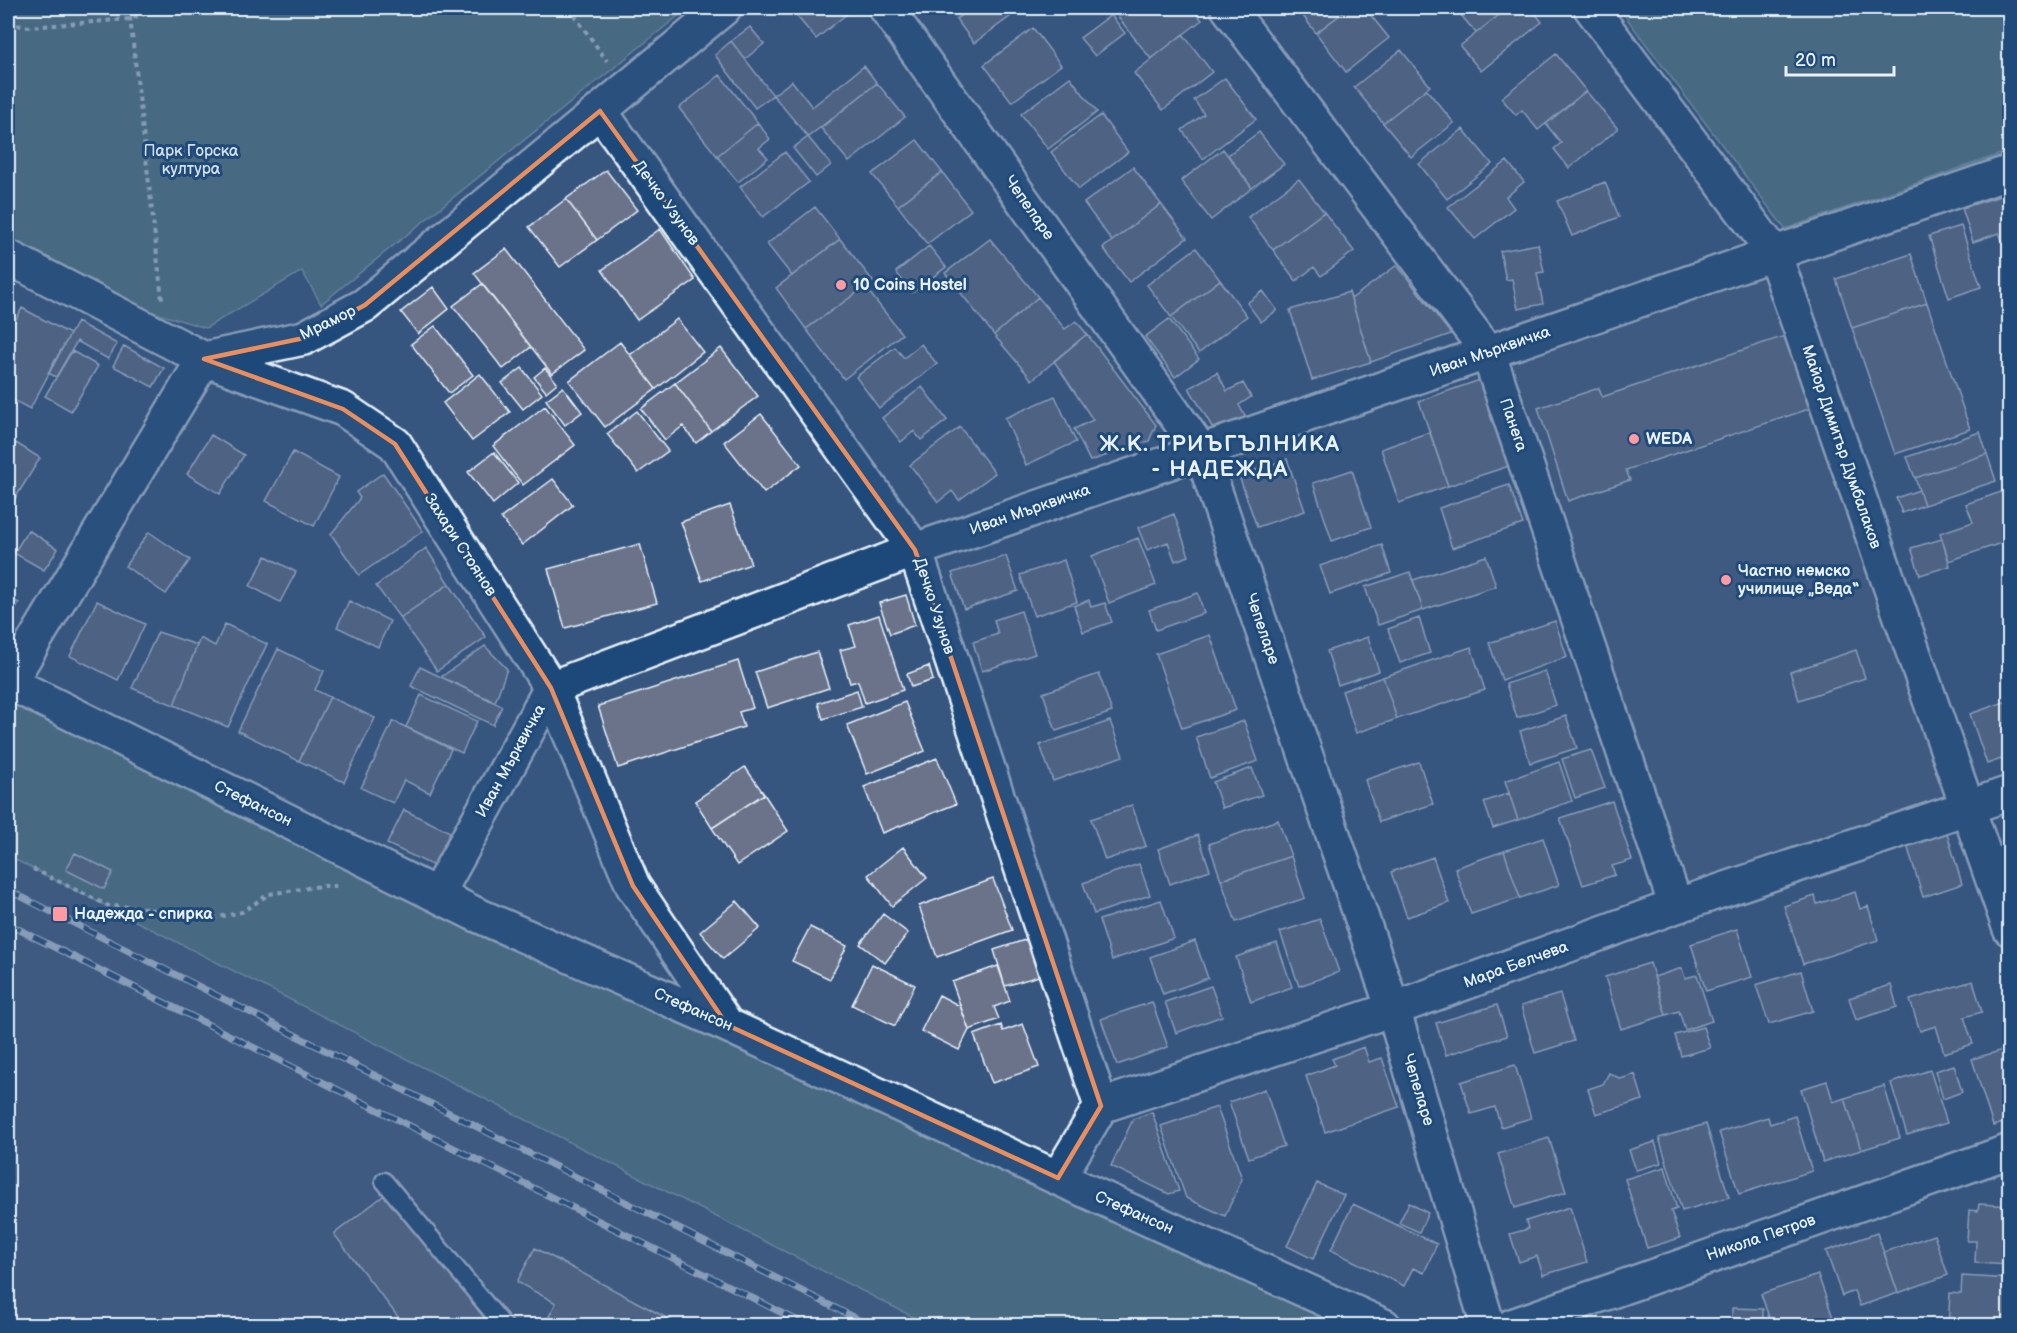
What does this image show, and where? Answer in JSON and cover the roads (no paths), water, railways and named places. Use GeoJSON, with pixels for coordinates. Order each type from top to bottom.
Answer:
{"type":"FeatureCollection","features":[{"type":"Feature","properties":{"kind":"street","name":"Мрамор"},"geometry":{"type":"LineString","coordinates":[[204,359],[304,338],[365,305],[724,8]]}},
{"type":"Feature","properties":{"kind":"street","name":"Чепеларе"},"geometry":{"type":"LineString","coordinates":[[886,8],[1201,451],[1394,1009],[1488,1326]]}},
{"type":"Feature","properties":{"kind":"street","name":"Панега"},"geometry":{"type":"LineString","coordinates":[[1228,8],[1488,352],[1676,906]]}},
{"type":"Feature","properties":{"kind":"street","name":"Майор Димитър Думбалаков"},"geometry":{"type":"LineString","coordinates":[[1591,8],[1774,253],[2010,929]]}},
{"type":"Feature","properties":{"kind":"street","name":"Дечко Узунов"},"geometry":{"type":"LineString","coordinates":[[600,111],[915,550],[1101,1106]]}},
{"type":"Feature","properties":{"kind":"street","name":"Иван Мърквичка"},"geometry":{"type":"LineString","coordinates":[[437,895],[551,688],[915,550],[2010,172]]}},
{"type":"Feature","properties":{"kind":"street","name":"Захари Стоянов"},"geometry":{"type":"LineString","coordinates":[[8,257],[204,359],[343,409],[395,444],[551,688],[633,886],[727,1025]]}},
{"type":"Feature","properties":{"kind":"street"},"geometry":{"type":"LineString","coordinates":[[8,683],[204,359]]}},
{"type":"Feature","properties":{"kind":"street","name":"Стефансон"},"geometry":{"type":"LineString","coordinates":[[8,683],[437,895],[727,1025],[1384,1326]]}},
{"type":"Feature","properties":{"kind":"street","name":"Мара Белчева"},"geometry":{"type":"LineString","coordinates":[[1101,1106],[1394,1009],[1676,906],[2010,793]]}},
{"type":"Feature","properties":{"kind":"street"},"geometry":{"type":"LineString","coordinates":[[1058,1178],[1101,1106]]}},
{"type":"Feature","properties":{"kind":"street","name":"Никола Петров"},"geometry":{"type":"LineString","coordinates":[[1512,1326],[2010,1151]]}},
{"type":"Feature","properties":{"kind":"lane"},"geometry":{"type":"LineString","coordinates":[[384,1181],[504,1326]]}},
{"type":"Feature","properties":{"kind":"railway"},"geometry":{"type":"LineString","coordinates":[[8,890],[871,1326]]}},
{"type":"Feature","properties":{"kind":"railway"},"geometry":{"type":"LineString","coordinates":[[8,924],[808,1326]]}},
{"type":"Feature","properties":{"kind":"place","name":"10 Coins Hostel"},"geometry":{"type":"Point","coordinates":[841,285]}},
{"type":"Feature","properties":{"kind":"place","name":"WEDA"},"geometry":{"type":"Point","coordinates":[1634,439]}},
{"type":"Feature","properties":{"kind":"place","name":"Частно немско училище „Веда“"},"geometry":{"type":"Point","coordinates":[1726,580]}},
{"type":"Feature","properties":{"kind":"place","name":"Надежда - спирка"},"geometry":{"type":"Point","coordinates":[60,914]}},
{"type":"Feature","properties":{"kind":"district","name":"Ж.К. ТРИЪГЪЛНИКА - НАДЕЖДА"},"geometry":{"type":"Point","coordinates":[1220,456]}},
{"type":"Feature","properties":{"kind":"park label","name":"Парк Горска култура"},"geometry":{"type":"Point","coordinates":[191,160]}}]}
